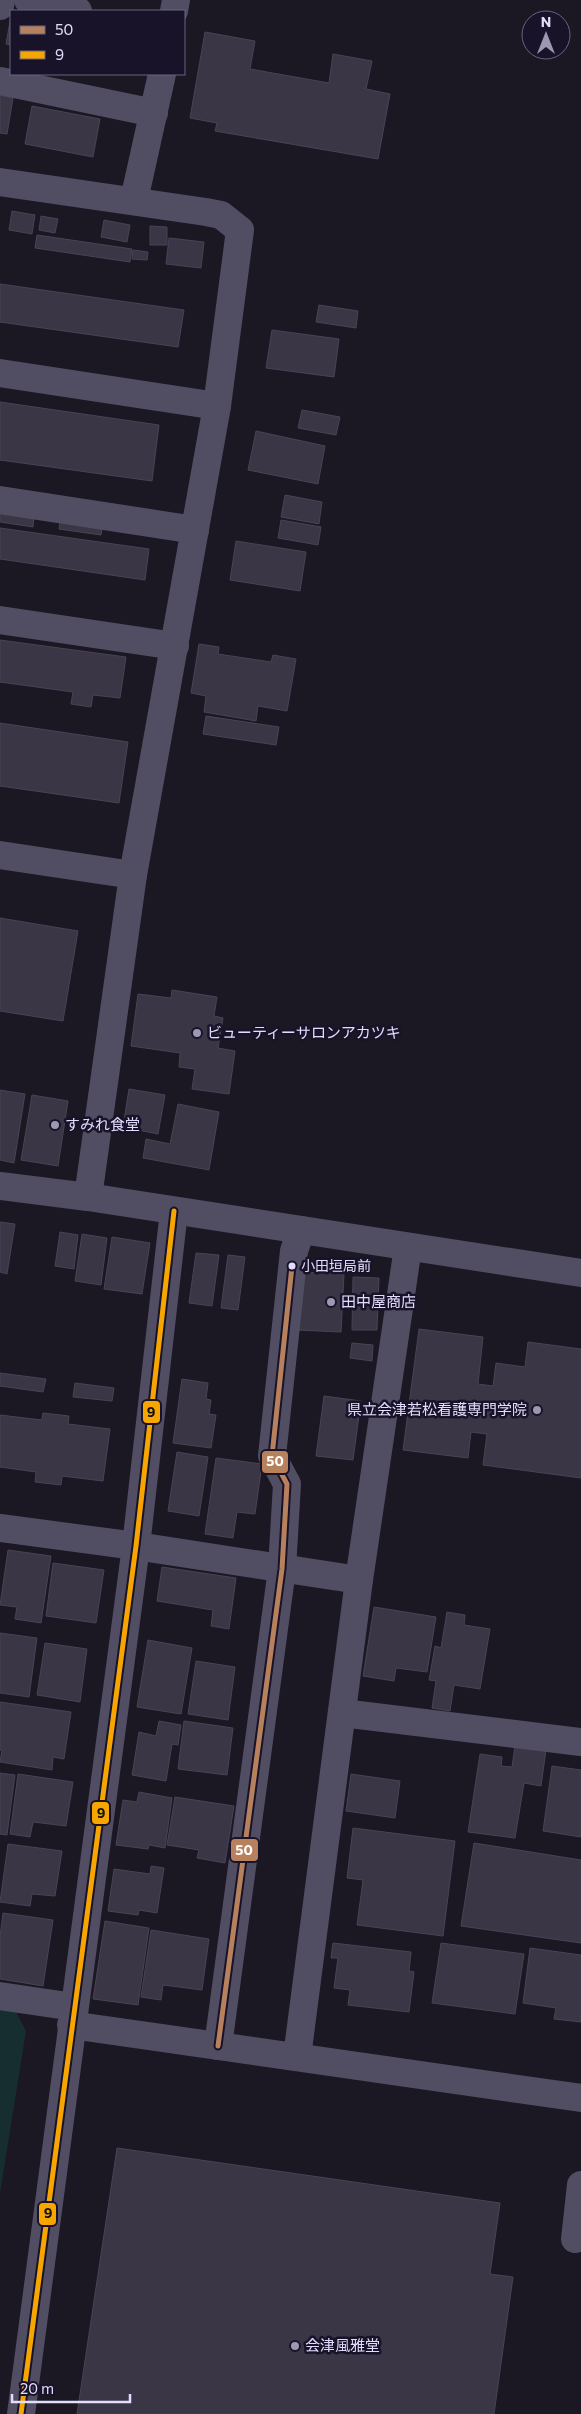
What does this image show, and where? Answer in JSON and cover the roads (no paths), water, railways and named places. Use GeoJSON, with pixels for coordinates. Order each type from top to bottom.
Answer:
{"type":"FeatureCollection","features":[{"type":"Feature","properties":{"kind":"street"},"geometry":{"type":"LineString","coordinates":[[0,6],[1,0]]}},
{"type":"Feature","properties":{"kind":"street"},"geometry":{"type":"LineString","coordinates":[[28,0],[73,10]]}},
{"type":"Feature","properties":{"kind":"street"},"geometry":{"type":"LineString","coordinates":[[134,200],[162,75]]}},
{"type":"Feature","properties":{"kind":"street"},"geometry":{"type":"LineString","coordinates":[[0,81],[154,113]]}},
{"type":"Feature","properties":{"kind":"street"},"geometry":{"type":"LineString","coordinates":[[0,182],[134,200],[221,215],[240,230],[217,406],[133,875],[88,1197]]}},
{"type":"Feature","properties":{"kind":"street"},"geometry":{"type":"LineString","coordinates":[[0,372],[217,406]]}},
{"type":"Feature","properties":{"kind":"street"},"geometry":{"type":"LineString","coordinates":[[0,500],[195,530]]}},
{"type":"Feature","properties":{"kind":"street"},"geometry":{"type":"LineString","coordinates":[[0,620],[174,646]]}},
{"type":"Feature","properties":{"kind":"street"},"geometry":{"type":"LineString","coordinates":[[0,855],[133,875]]}},
{"type":"Feature","properties":{"kind":"street"},"geometry":{"type":"LineString","coordinates":[[0,1186],[88,1197],[581,1273]]}},
{"type":"Feature","properties":{"kind":"street"},"geometry":{"type":"LineString","coordinates":[[21,2414],[72,2016],[136,1546],[174,1211]]}},
{"type":"Feature","properties":{"kind":"street"},"geometry":{"type":"LineString","coordinates":[[218,2046],[282,1568],[287,1484],[272,1456],[294,1251],[301,1230]]}},
{"type":"Feature","properties":{"kind":"street"},"geometry":{"type":"LineString","coordinates":[[297,2058],[359,1580],[408,1247]]}},
{"type":"Feature","properties":{"kind":"street"},"geometry":{"type":"LineString","coordinates":[[0,1528],[136,1546],[359,1580]]}},
{"type":"Feature","properties":{"kind":"street"},"geometry":{"type":"LineString","coordinates":[[342,1713],[581,1742]]}},
{"type":"Feature","properties":{"kind":"street"},"geometry":{"type":"LineString","coordinates":[[0,1996],[72,2016],[218,2046],[581,2098]]}},
{"type":"Feature","properties":{"kind":"street"},"geometry":{"type":"LineString","coordinates":[[574,2239],[581,2185]]}},
{"type":"Feature","properties":{"kind":"place","name":"ビューティーサロンアカツキ"},"geometry":{"type":"Point","coordinates":[197,1033]}},
{"type":"Feature","properties":{"kind":"place","name":"すみれ食堂"},"geometry":{"type":"Point","coordinates":[55,1125]}},
{"type":"Feature","properties":{"kind":"place","name":"小田垣局前"},"geometry":{"type":"Point","coordinates":[292,1266]}},
{"type":"Feature","properties":{"kind":"place","name":"田中屋商店"},"geometry":{"type":"Point","coordinates":[331,1302]}},
{"type":"Feature","properties":{"kind":"place","name":"県立会津若松看護専門学院"},"geometry":{"type":"Point","coordinates":[537,1410]}},
{"type":"Feature","properties":{"kind":"place","name":"会津風雅堂"},"geometry":{"type":"Point","coordinates":[295,2346]}}]}
